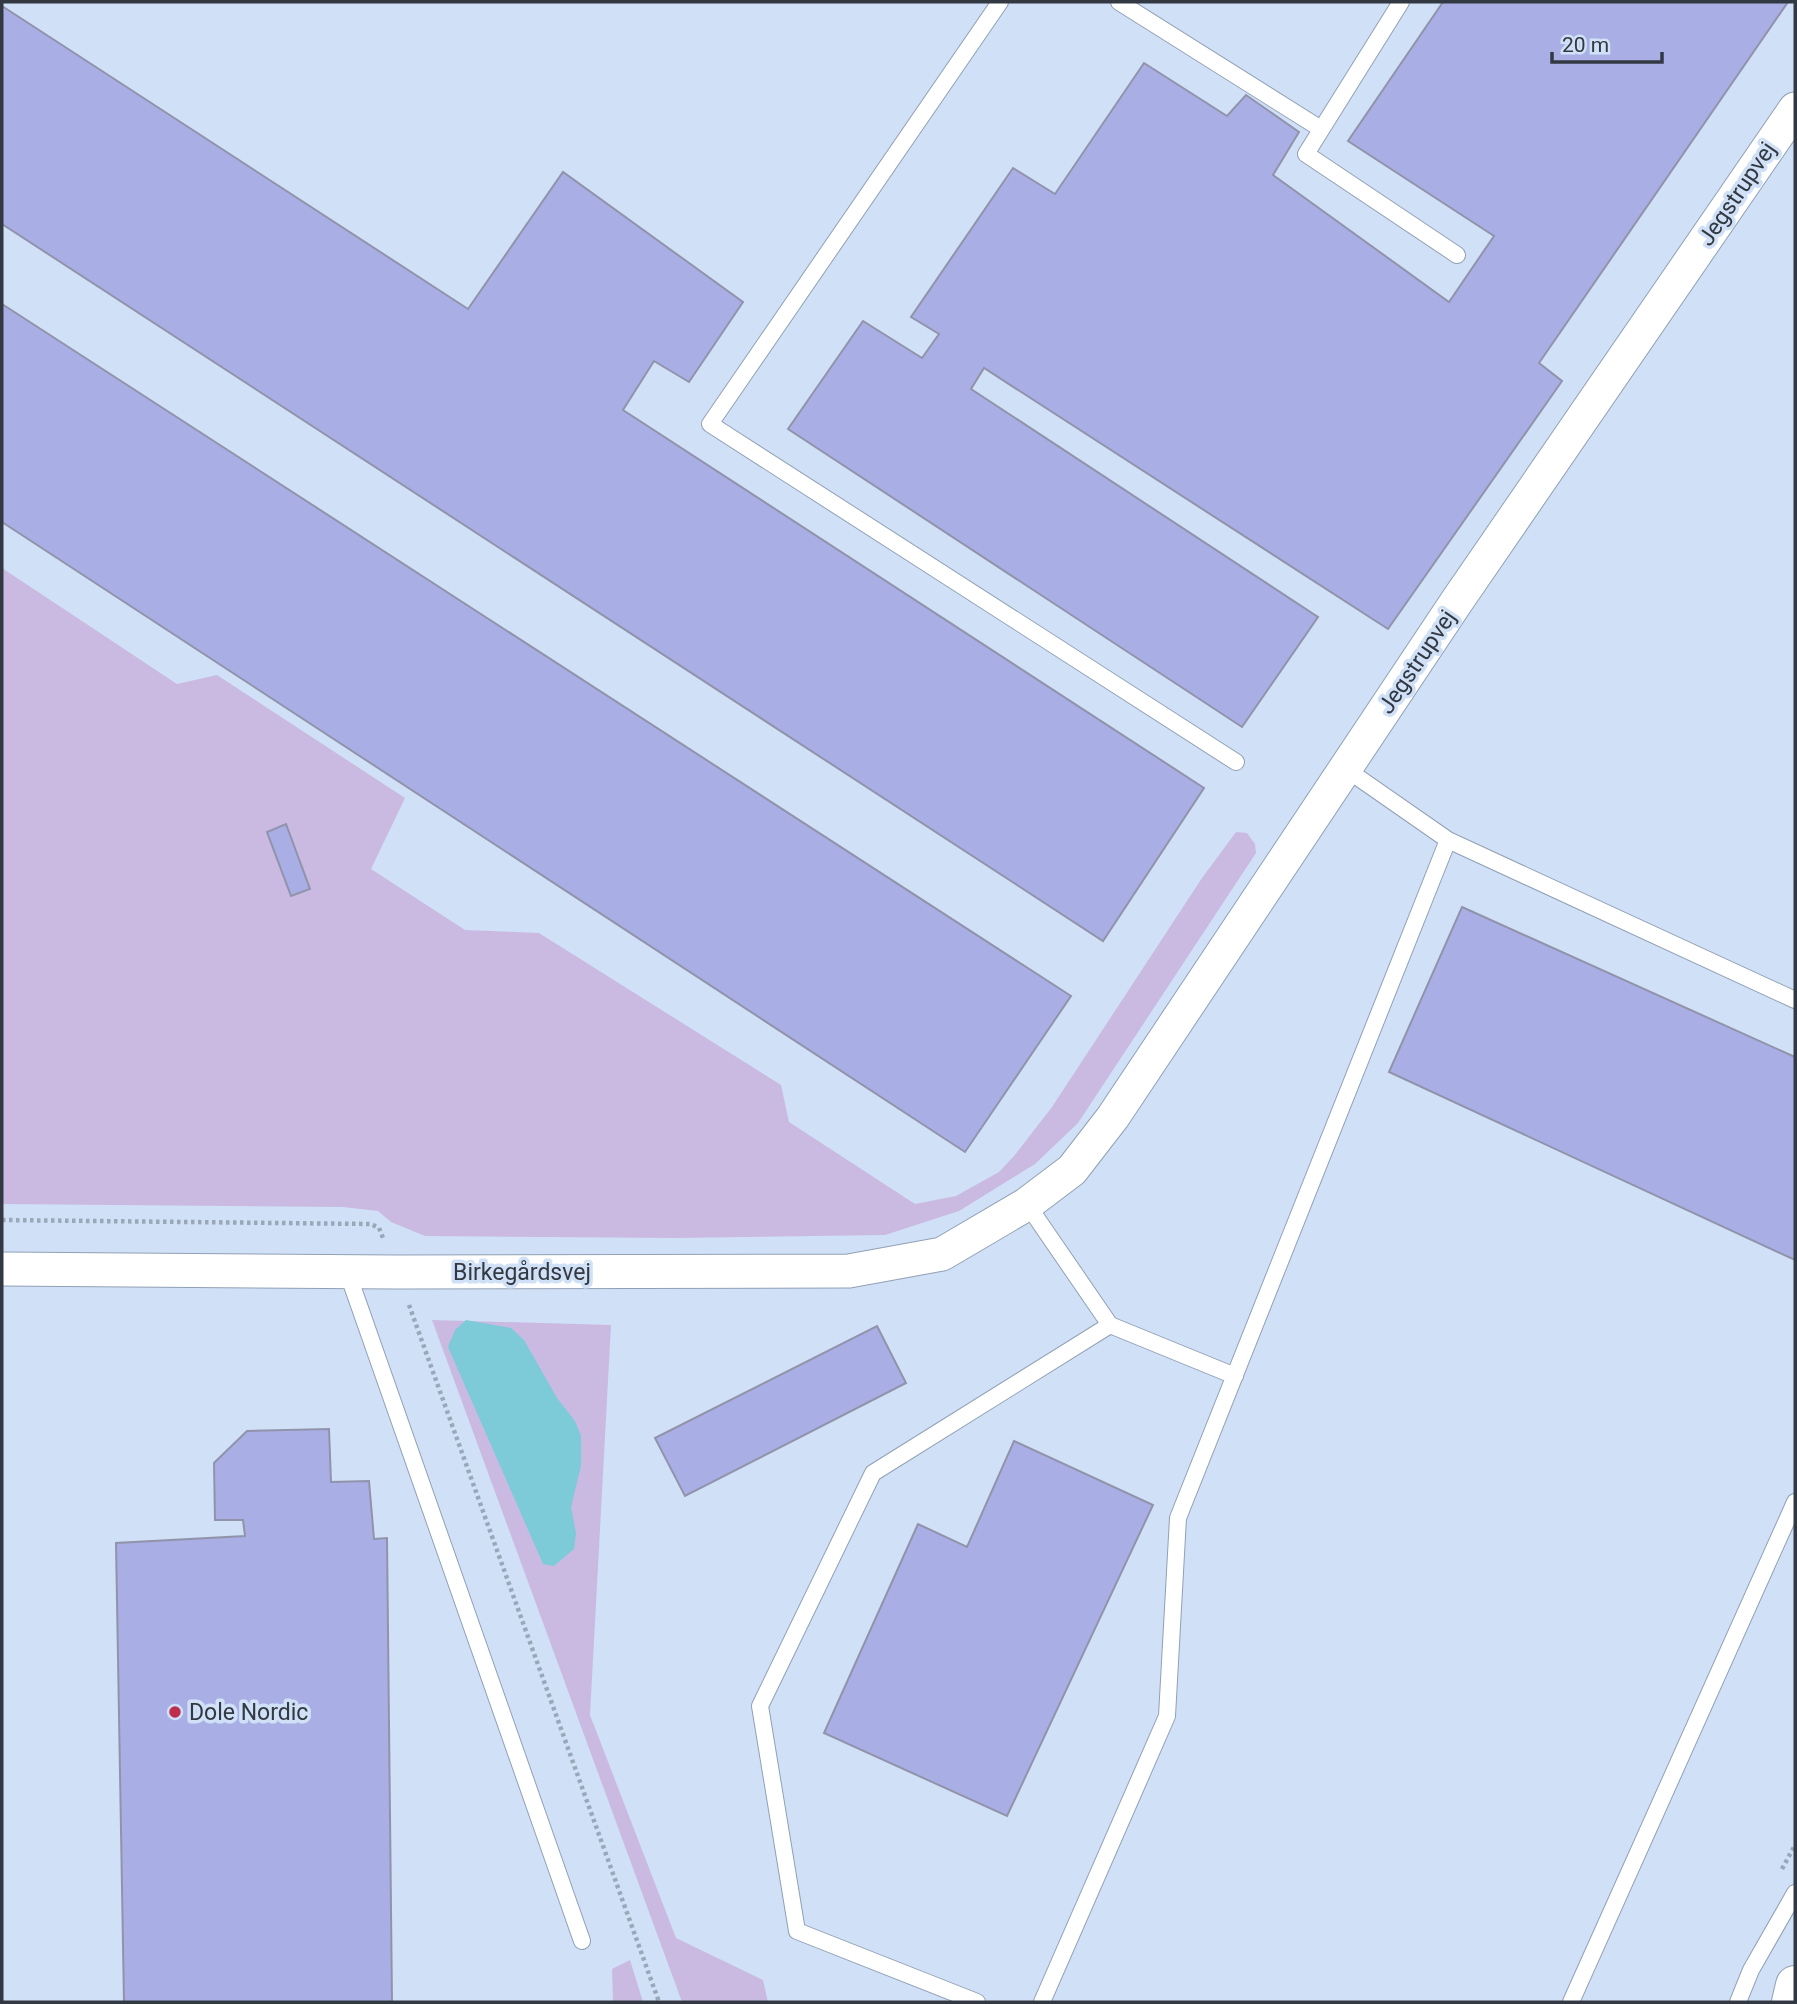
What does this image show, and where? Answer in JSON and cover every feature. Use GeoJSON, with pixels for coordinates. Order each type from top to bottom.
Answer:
{"type":"FeatureCollection","features":[{"type":"Feature","properties":{"kind":"main road"},"geometry":{"type":"LineString","coordinates":[[1791,2002],[1795,1985]]}},
{"type":"Feature","properties":{"kind":"street","name":"Jegstrupvej"},"geometry":{"type":"LineString","coordinates":[[1027,1204],[1072,1170],[1113,1117],[1457,601],[1795,109]]}},
{"type":"Feature","properties":{"kind":"street","name":"Birkegårdsvej"},"geometry":{"type":"LineString","coordinates":[[2,1269],[849,1271],[942,1254],[1027,1204]]}},
{"type":"Feature","properties":{"kind":"lane"},"geometry":{"type":"LineString","coordinates":[[1000,2],[710,424],[1236,762]]}},
{"type":"Feature","properties":{"kind":"lane"},"geometry":{"type":"LineString","coordinates":[[1119,2],[1321,129]]}},
{"type":"Feature","properties":{"kind":"lane"},"geometry":{"type":"LineString","coordinates":[[1401,2],[1306,154],[1457,255]]}},
{"type":"Feature","properties":{"kind":"lane"},"geometry":{"type":"LineString","coordinates":[[1346,769],[1448,840],[1795,1000]]}},
{"type":"Feature","properties":{"kind":"lane"},"geometry":{"type":"LineString","coordinates":[[1042,2002],[1167,1716],[1178,1518],[1448,840]]}},
{"type":"Feature","properties":{"kind":"lane"},"geometry":{"type":"LineString","coordinates":[[1027,1204],[1110,1325],[1235,1376]]}},
{"type":"Feature","properties":{"kind":"lane"},"geometry":{"type":"LineString","coordinates":[[347,1271],[582,1941]]}},
{"type":"Feature","properties":{"kind":"lane"},"geometry":{"type":"LineString","coordinates":[[976,2002],[797,1931],[760,1706],[873,1473],[1110,1325]]}},
{"type":"Feature","properties":{"kind":"lane"},"geometry":{"type":"LineString","coordinates":[[1571,2002],[1795,1502]]}},
{"type":"Feature","properties":{"kind":"lane"},"geometry":{"type":"LineString","coordinates":[[1738,2002],[1751,1970],[1795,1894]]}},
{"type":"Feature","properties":{"kind":"path"},"geometry":{"type":"LineString","coordinates":[[2,1220],[371,1224],[379,1228],[659,2002]]}},
{"type":"Feature","properties":{"kind":"shaded area"},"geometry":{"type":"Polygon","coordinates":[[[2,568],[177,684],[217,675],[405,798],[371,869],[465,930],[539,933],[781,1085],[789,1122],[915,1204],[956,1196],[999,1172],[1052,1107],[1202,878],[1236,832],[1247,833],[1255,844],[1256,853],[1078,1123],[1035,1164],[959,1211],[885,1235],[677,1238],[425,1236],[391,1222],[378,1211],[343,1207],[2,1204],[2,568]]]}},
{"type":"Feature","properties":{"kind":"shaded area"},"geometry":{"type":"Polygon","coordinates":[[[432,1320],[611,1325],[590,1715],[676,1938],[763,1980],[768,2002],[682,2002],[432,1320]]]}},
{"type":"Feature","properties":{"kind":"shaded area"},"geometry":{"type":"Polygon","coordinates":[[[630,1960],[643,2002],[613,2002],[612,1969],[630,1960]]]}},
{"type":"Feature","properties":{"kind":"water"},"geometry":{"type":"Polygon","coordinates":[[[466,1320],[511,1328],[524,1340],[557,1398],[575,1421],[581,1436],[581,1466],[571,1507],[576,1533],[574,1549],[554,1566],[543,1564],[448,1347],[455,1330],[466,1320]]]}},
{"type":"Feature","properties":{"kind":"building"},"geometry":{"type":"Polygon","coordinates":[[[1443,2],[1788,2],[1539,363],[1562,381],[1388,629],[984,368],[971,389],[1318,617],[1242,727],[788,429],[863,321],[922,358],[939,334],[911,317],[1013,168],[1055,194],[1144,63],[1227,116],[1246,95],[1299,132],[1273,175],[1449,302],[1494,236],[1348,141],[1443,2]]]}},
{"type":"Feature","properties":{"kind":"building"},"geometry":{"type":"Polygon","coordinates":[[[2,6],[468,309],[563,172],[743,302],[689,382],[654,361],[623,410],[1204,788],[1103,941],[2,224],[2,6]]]}},
{"type":"Feature","properties":{"kind":"building"},"geometry":{"type":"Polygon","coordinates":[[[2,304],[1071,996],[965,1152],[2,522],[2,304]]]}},
{"type":"Feature","properties":{"kind":"building"},"geometry":{"type":"Polygon","coordinates":[[[286,824],[310,889],[291,896],[267,832],[286,824]]]}},
{"type":"Feature","properties":{"kind":"building"},"geometry":{"type":"Polygon","coordinates":[[[1462,907],[1795,1057],[1795,1260],[1389,1072],[1462,907]]]}},
{"type":"Feature","properties":{"kind":"building"},"geometry":{"type":"Polygon","coordinates":[[[877,1326],[906,1383],[685,1496],[655,1438],[877,1326]]]}},
{"type":"Feature","properties":{"kind":"building"},"geometry":{"type":"Polygon","coordinates":[[[329,1429],[331,1482],[369,1481],[374,1539],[387,1538],[392,2002],[124,2002],[116,1543],[245,1536],[243,1520],[215,1520],[214,1463],[247,1431],[329,1429]]]}},
{"type":"Feature","properties":{"kind":"building"},"geometry":{"type":"Polygon","coordinates":[[[1014,1441],[1153,1505],[1007,1816],[824,1733],[918,1524],[967,1547],[1014,1441]]]}},
{"type":"Feature","properties":{"kind":"place","name":"Dole Nordic"},"geometry":{"type":"Point","coordinates":[175,1712]}}]}
